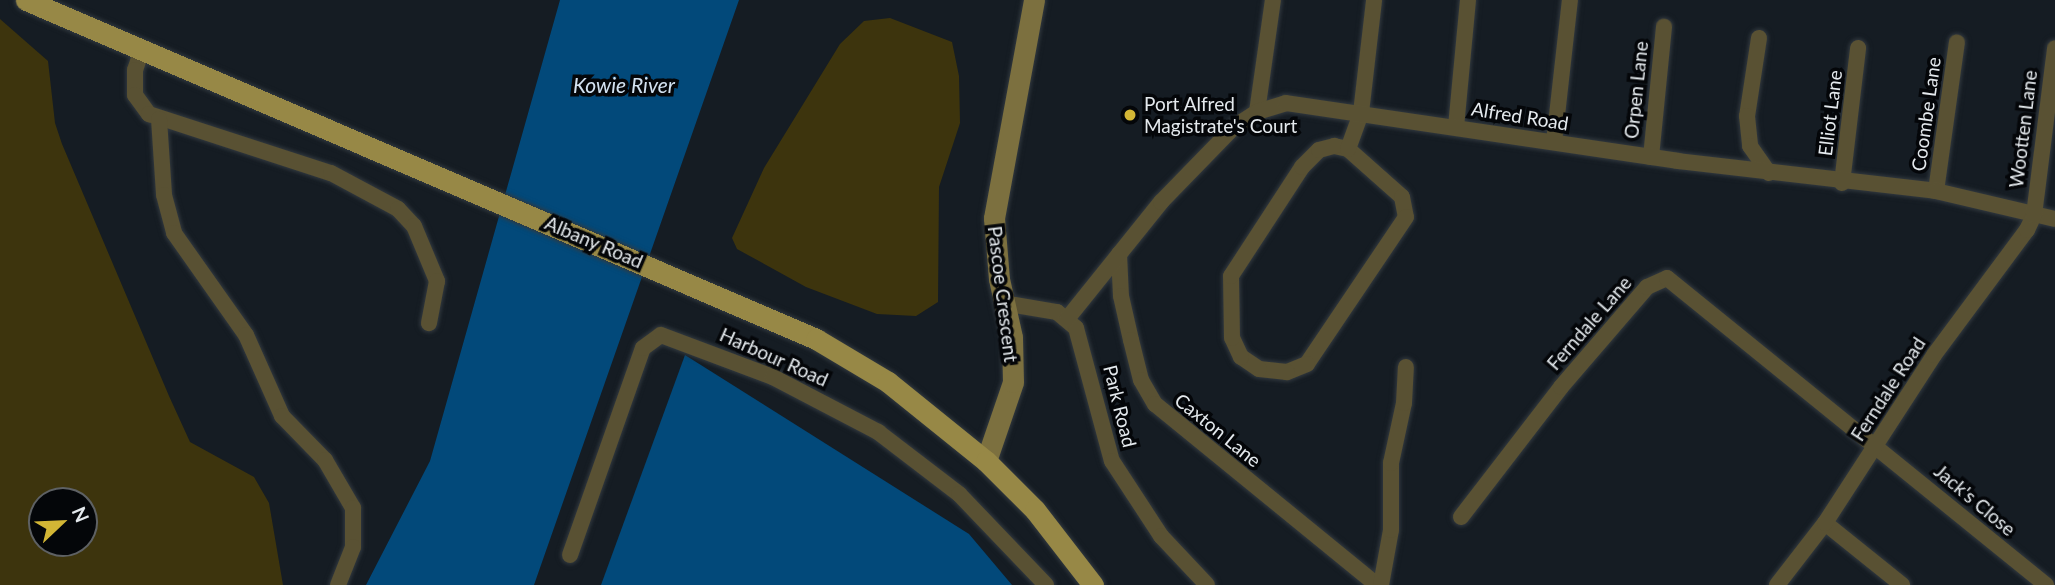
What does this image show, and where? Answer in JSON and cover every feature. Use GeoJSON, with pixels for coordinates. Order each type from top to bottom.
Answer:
{"type":"FeatureCollection","features":[{"type":"Feature","properties":{"kind":"main road","name":"Albany Road"},"geometry":{"type":"LineString","coordinates":[[26,0],[141,52],[672,274],[849,358],[902,392],[986,461],[1035,510],[1093,585]]}},
{"type":"Feature","properties":{"kind":"street","name":"Pascoe Crescent"},"geometry":{"type":"LineString","coordinates":[[986,461],[1013,382],[1012,337],[1003,303],[994,218],[1034,0]]}},
{"type":"Feature","properties":{"kind":"street"},"geometry":{"type":"LineString","coordinates":[[1257,112],[1273,0]]}},
{"type":"Feature","properties":{"kind":"street"},"geometry":{"type":"LineString","coordinates":[[1348,149],[1361,113],[1374,0]]}},
{"type":"Feature","properties":{"kind":"street"},"geometry":{"type":"LineString","coordinates":[[1456,127],[1468,0]]}},
{"type":"Feature","properties":{"kind":"street"},"geometry":{"type":"LineString","coordinates":[[1554,142],[1570,0]]}},
{"type":"Feature","properties":{"kind":"street","name":"Orpen Lane"},"geometry":{"type":"LineString","coordinates":[[1651,157],[1664,27]]}},
{"type":"Feature","properties":{"kind":"street"},"geometry":{"type":"LineString","coordinates":[[1759,38],[1747,117],[1750,146],[1769,173]]}},
{"type":"Feature","properties":{"kind":"street","name":"Coombe Lane"},"geometry":{"type":"LineString","coordinates":[[1936,191],[1957,42]]}},
{"type":"Feature","properties":{"kind":"street","name":"Elliot Lane"},"geometry":{"type":"LineString","coordinates":[[1842,183],[1858,48]]}},
{"type":"Feature","properties":{"kind":"street","name":"Wootten Lane"},"geometry":{"type":"LineString","coordinates":[[2034,215],[2055,48]]}},
{"type":"Feature","properties":{"kind":"street"},"geometry":{"type":"LineString","coordinates":[[141,52],[135,69],[135,95],[141,106],[159,119],[331,173],[398,209],[414,226],[437,281],[429,323]]}},
{"type":"Feature","properties":{"kind":"street","name":"Alfred Road"},"geometry":{"type":"LineString","coordinates":[[1067,319],[1170,193],[1234,127],[1257,112],[1286,103],[1842,183],[1936,191],[1978,198],[2055,219]]}},
{"type":"Feature","properties":{"kind":"street"},"geometry":{"type":"LineString","coordinates":[[159,119],[163,195],[174,233],[246,335],[282,415],[325,460],[354,508],[353,547],[338,585]]}},
{"type":"Feature","properties":{"kind":"street"},"geometry":{"type":"LineString","coordinates":[[1334,146],[1348,149],[1402,197],[1406,217],[1307,364],[1287,372],[1259,369],[1241,357],[1232,338],[1231,276],[1312,155],[1334,146]]}},
{"type":"Feature","properties":{"kind":"street","name":"Ferndale Road"},"geometry":{"type":"LineString","coordinates":[[1777,585],[1825,523],[1934,355],[2005,264],[2034,215]]}},
{"type":"Feature","properties":{"kind":"street","name":"Caxton Lane"},"geometry":{"type":"LineString","coordinates":[[1119,254],[1121,296],[1130,340],[1141,380],[1155,404],[1379,585]]}},
{"type":"Feature","properties":{"kind":"street","name":"Ferndale Lane"},"geometry":{"type":"LineString","coordinates":[[1461,517],[1561,387],[1658,279],[1667,278],[1678,285],[1877,446]]}},
{"type":"Feature","properties":{"kind":"street"},"geometry":{"type":"LineString","coordinates":[[1003,303],[1046,309],[1067,319]]}},
{"type":"Feature","properties":{"kind":"street","name":"Park Road"},"geometry":{"type":"LineString","coordinates":[[1067,319],[1080,337],[1112,461],[1161,536],[1207,585]]}},
{"type":"Feature","properties":{"kind":"street","name":"Harbour Road"},"geometry":{"type":"LineString","coordinates":[[570,555],[643,348],[651,337],[661,335],[773,377],[878,432],[959,494],[1046,585]]}},
{"type":"Feature","properties":{"kind":"street"},"geometry":{"type":"LineString","coordinates":[[1379,585],[1391,530],[1391,463],[1404,403],[1406,367]]}},
{"type":"Feature","properties":{"kind":"street","name":"Jack's Close"},"geometry":{"type":"LineString","coordinates":[[1877,446],[2046,585]]}},
{"type":"Feature","properties":{"kind":"street"},"geometry":{"type":"LineString","coordinates":[[1825,523],[1902,585]]}},
{"type":"Feature","properties":{"kind":"shaded area"},"geometry":{"type":"Polygon","coordinates":[[[890,18],[952,42],[959,76],[960,123],[939,187],[938,302],[916,316],[877,314],[806,287],[737,249],[732,238],[764,168],[840,44],[864,21],[890,18]]]}},
{"type":"Feature","properties":{"kind":"shaded area"},"geometry":{"type":"Polygon","coordinates":[[[0,19],[48,61],[55,123],[62,144],[190,442],[254,477],[269,503],[283,585],[0,585],[0,19]]]}},
{"type":"Feature","properties":{"kind":"water","name":"Kowie River"},"geometry":{"type":"Polygon","coordinates":[[[560,0],[739,0],[534,585],[366,585],[430,461],[560,0]]]}},
{"type":"Feature","properties":{"kind":"water"},"geometry":{"type":"Polygon","coordinates":[[[685,355],[969,534],[1012,585],[601,585],[685,355]]]}},
{"type":"Feature","properties":{"kind":"place","name":"Port Alfred Magistrate's Court"},"geometry":{"type":"Point","coordinates":[1130,115]}}]}
